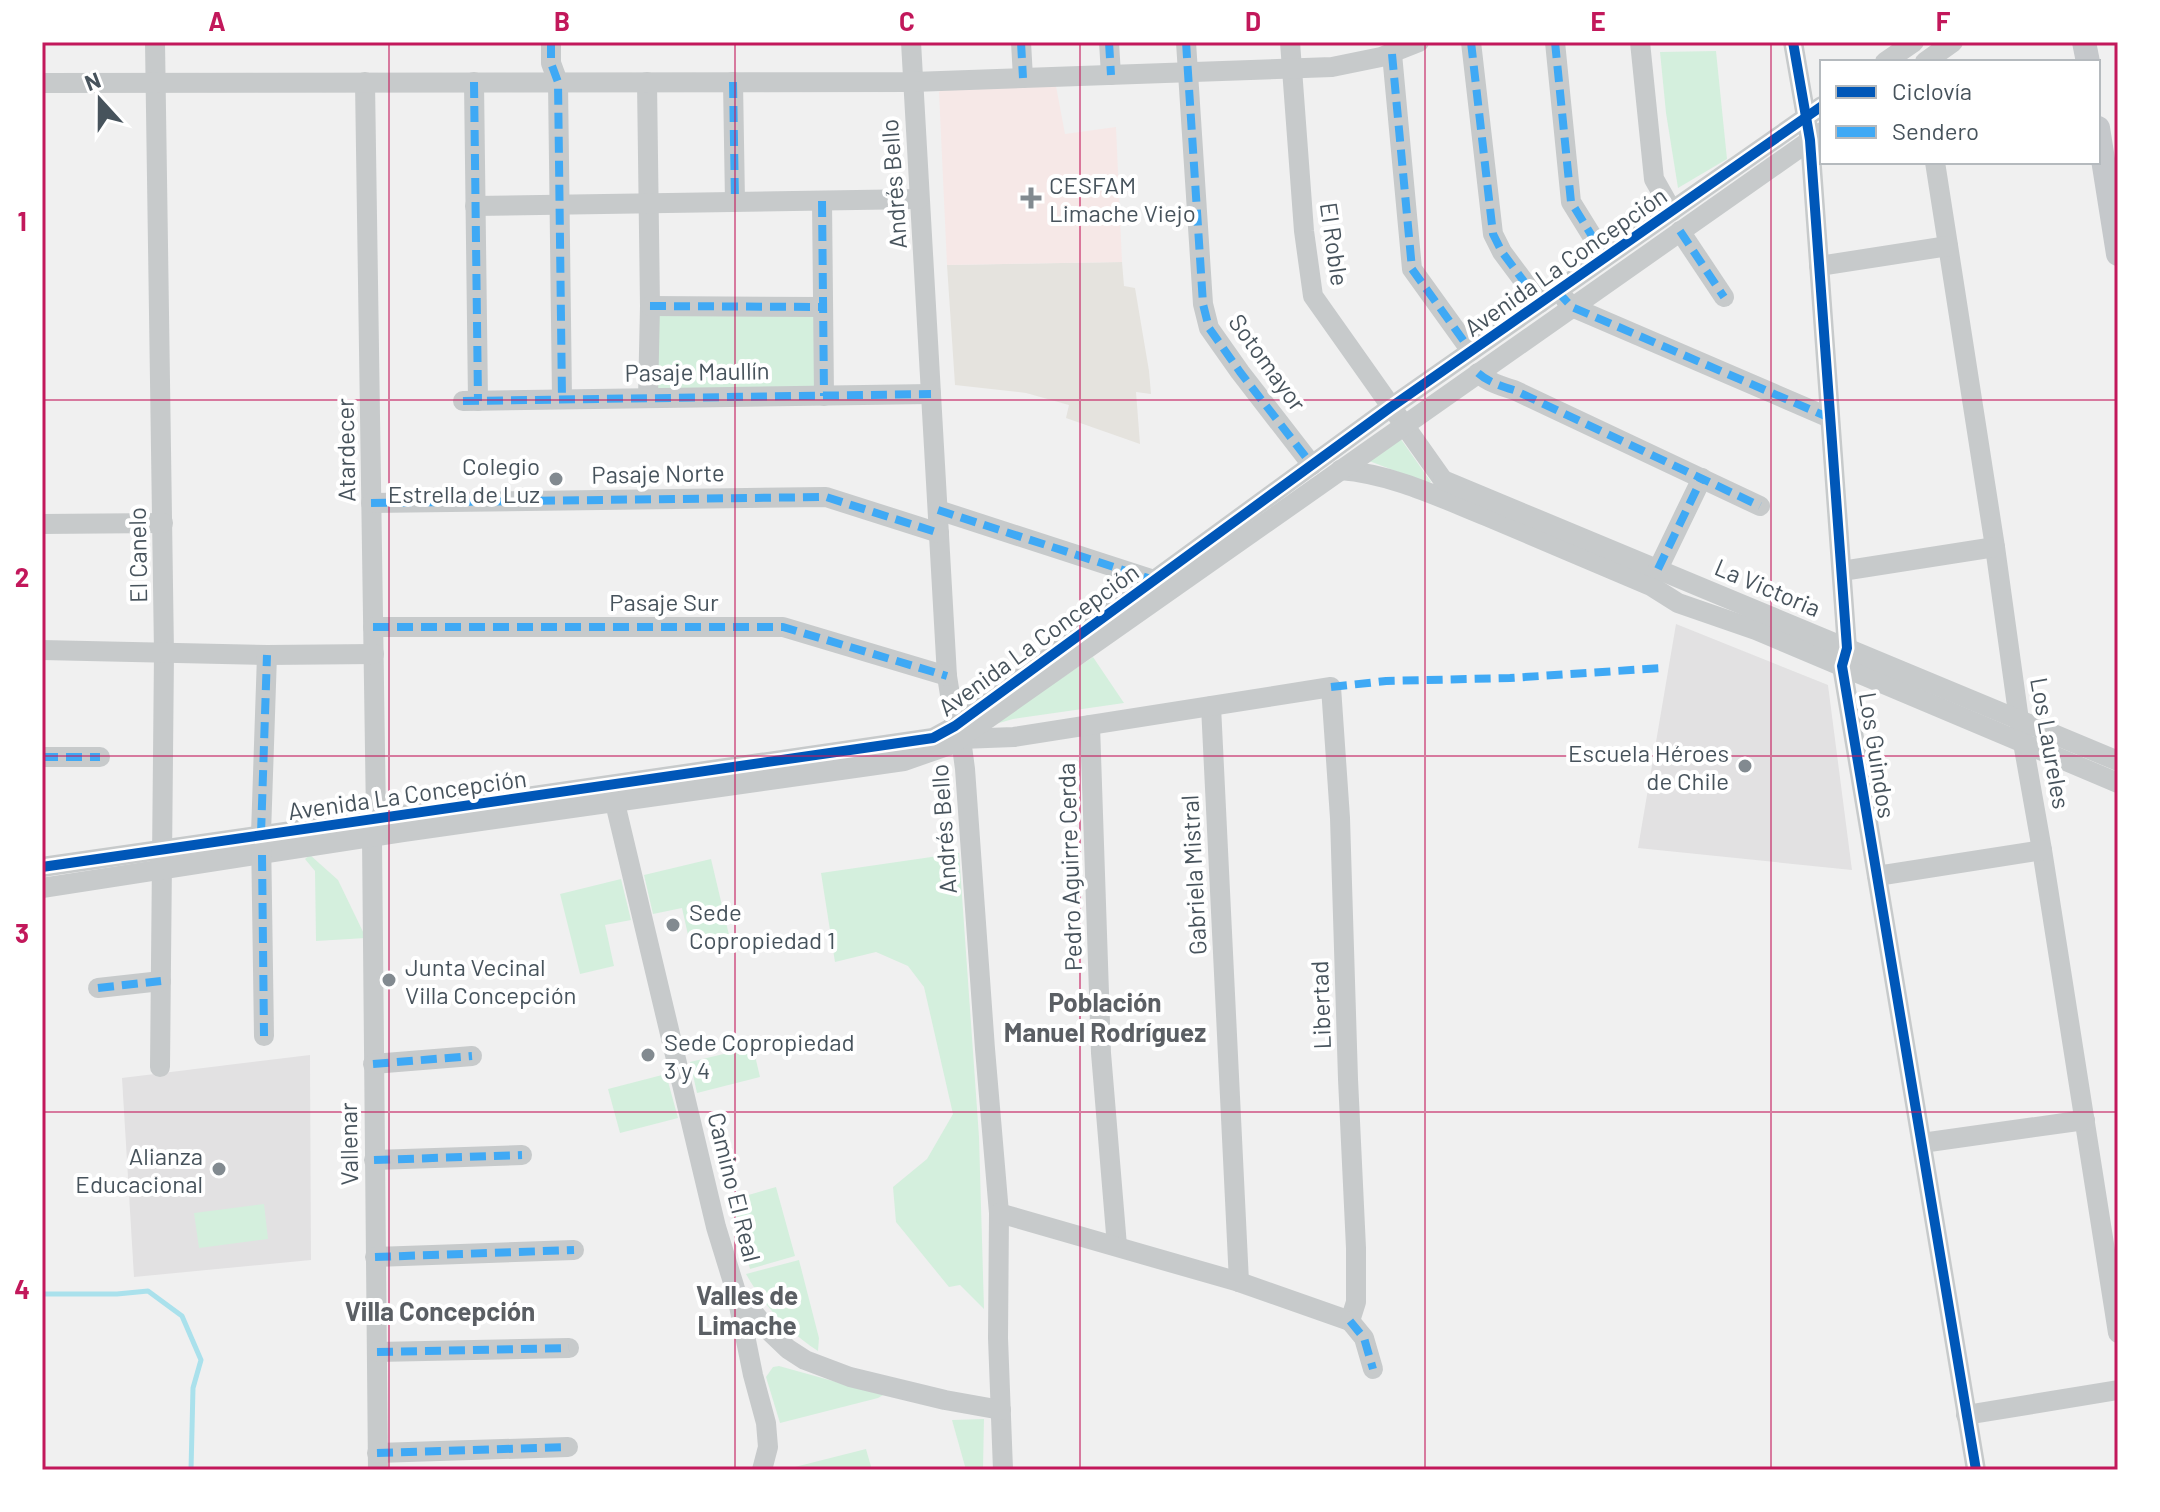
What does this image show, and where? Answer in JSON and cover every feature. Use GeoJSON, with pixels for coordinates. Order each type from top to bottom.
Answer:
{"type":"FeatureCollection","features":[{"type":"Feature","properties":{"kind":"main road"},"geometry":{"type":"LineString","coordinates":[[2100,141],[2118,254]]}},
{"type":"Feature","properties":{"kind":"street","name":"El Canelo"},"geometry":{"type":"LineString","coordinates":[[155,42],[164,653],[160,1067]]}},
{"type":"Feature","properties":{"kind":"street"},"geometry":{"type":"LineString","coordinates":[[551,42],[551,63],[558,82],[562,399]]}},
{"type":"Feature","properties":{"kind":"street","name":"Andrés Bello"},"geometry":{"type":"LineString","coordinates":[[911,42],[947,676],[965,769],[999,1213],[998,1338],[1003,1470]]}},
{"type":"Feature","properties":{"kind":"street"},"geometry":{"type":"LineString","coordinates":[[1021,42],[1023,78]]}},
{"type":"Feature","properties":{"kind":"street"},"geometry":{"type":"LineString","coordinates":[[1109,42],[1111,75]]}},
{"type":"Feature","properties":{"kind":"street","name":"Sotomayor"},"geometry":{"type":"LineString","coordinates":[[1186,42],[1203,304],[1209,328],[1312,465]]}},
{"type":"Feature","properties":{"kind":"street","name":"El Roble"},"geometry":{"type":"LineString","coordinates":[[1290,42],[1304,231],[1313,296],[1405,424]]}},
{"type":"Feature","properties":{"kind":"street"},"geometry":{"type":"LineString","coordinates":[[1471,42],[1493,234],[1502,252],[1549,297],[1830,418]]}},
{"type":"Feature","properties":{"kind":"street"},"geometry":{"type":"LineString","coordinates":[[1555,42],[1571,202],[1605,257]]}},
{"type":"Feature","properties":{"kind":"street"},"geometry":{"type":"LineString","coordinates":[[1640,42],[1654,179],[1672,211]]}},
{"type":"Feature","properties":{"kind":"street","name":"Los Guindos"},"geometry":{"type":"LineString","coordinates":[[1793,42],[1804,118],[1816,136],[1819,266],[1842,571],[1845,657],[1877,876],[1976,1470]]}},
{"type":"Feature","properties":{"kind":"street"},"geometry":{"type":"LineString","coordinates":[[1928,60],[1953,42]]}},
{"type":"Feature","properties":{"kind":"street"},"geometry":{"type":"LineString","coordinates":[[42,83],[913,82],[1332,67],[1392,54],[1414,43]]}},
{"type":"Feature","properties":{"kind":"street"},"geometry":{"type":"LineString","coordinates":[[1889,60],[1912,48]]}},
{"type":"Feature","properties":{"kind":"street"},"geometry":{"type":"LineString","coordinates":[[1392,54],[1412,269],[1471,351]]}},
{"type":"Feature","properties":{"kind":"street","name":"Atardecer"},"geometry":{"type":"LineString","coordinates":[[365,82],[376,817]]}},
{"type":"Feature","properties":{"kind":"street"},"geometry":{"type":"LineString","coordinates":[[474,82],[475,206],[919,199]]}},
{"type":"Feature","properties":{"kind":"street"},"geometry":{"type":"LineString","coordinates":[[647,82],[648,398]]}},
{"type":"Feature","properties":{"kind":"street"},"geometry":{"type":"LineString","coordinates":[[733,82],[735,202]]}},
{"type":"Feature","properties":{"kind":"street","name":"Avenida La Concepción"},"geometry":{"type":"LineString","coordinates":[[42,867],[162,859],[261,845],[372,838],[904,761],[935,751],[1154,580],[1391,407],[1820,107]]}},
{"type":"Feature","properties":{"kind":"street","name":"Avenida La Concepción"},"geometry":{"type":"LineString","coordinates":[[261,845],[376,817],[922,740],[958,732],[1340,470],[1816,136]]}},
{"type":"Feature","properties":{"kind":"street","name":"Los Laureles"},"geometry":{"type":"LineString","coordinates":[[1935,164],[2019,720],[2118,1333]]}},
{"type":"Feature","properties":{"kind":"street"},"geometry":{"type":"LineString","coordinates":[[822,201],[824,396]]}},
{"type":"Feature","properties":{"kind":"street","name":"Pasaje Maullín"},"geometry":{"type":"LineString","coordinates":[[475,206],[471,401],[931,394]]}},
{"type":"Feature","properties":{"kind":"street"},"geometry":{"type":"LineString","coordinates":[[1680,231],[1724,297]]}},
{"type":"Feature","properties":{"kind":"street"},"geometry":{"type":"LineString","coordinates":[[1819,266],[1948,246]]}},
{"type":"Feature","properties":{"kind":"street"},"geometry":{"type":"LineString","coordinates":[[650,306],[823,307]]}},
{"type":"Feature","properties":{"kind":"street"},"geometry":{"type":"LineString","coordinates":[[1478,373],[1760,506]]}},
{"type":"Feature","properties":{"kind":"street"},"geometry":{"type":"LineString","coordinates":[[1405,424],[1443,480],[1450,501]]}},
{"type":"Feature","properties":{"kind":"street","name":"La Victoria"},"geometry":{"type":"LineString","coordinates":[[1340,470],[1392,480],[1450,501],[1651,586],[1678,603],[1845,657],[2019,720],[2118,761]]}},
{"type":"Feature","properties":{"kind":"street"},"geometry":{"type":"LineString","coordinates":[[1658,569],[1702,478]]}},
{"type":"Feature","properties":{"kind":"street","name":"La Victoria"},"geometry":{"type":"LineString","coordinates":[[1443,480],[1658,569],[2024,743],[2118,783]]}},
{"type":"Feature","properties":{"kind":"street","name":"Pasaje Norte"},"geometry":{"type":"LineString","coordinates":[[371,503],[826,497],[939,533]]}},
{"type":"Feature","properties":{"kind":"street"},"geometry":{"type":"LineString","coordinates":[[938,510],[1154,580]]}},
{"type":"Feature","properties":{"kind":"street"},"geometry":{"type":"LineString","coordinates":[[42,524],[163,523]]}},
{"type":"Feature","properties":{"kind":"street"},"geometry":{"type":"LineString","coordinates":[[1842,571],[1995,547]]}},
{"type":"Feature","properties":{"kind":"street","name":"Pasaje Sur"},"geometry":{"type":"LineString","coordinates":[[373,627],[783,627],[947,676]]}},
{"type":"Feature","properties":{"kind":"street"},"geometry":{"type":"LineString","coordinates":[[42,650],[374,654]]}},
{"type":"Feature","properties":{"kind":"street"},"geometry":{"type":"LineString","coordinates":[[264,1036],[261,845],[267,655]]}},
{"type":"Feature","properties":{"kind":"street","name":"Libertad"},"geometry":{"type":"LineString","coordinates":[[1211,706],[1331,687],[1340,818],[1356,1248],[1356,1302],[1350,1321]]}},
{"type":"Feature","properties":{"kind":"street"},"geometry":{"type":"LineString","coordinates":[[958,732],[1014,737],[1211,706]]}},
{"type":"Feature","properties":{"kind":"street","name":"Gabriela Mistral"},"geometry":{"type":"LineString","coordinates":[[1211,706],[1239,1282]]}},
{"type":"Feature","properties":{"kind":"street","name":"Pedro Aguirre Cerda"},"geometry":{"type":"LineString","coordinates":[[1090,725],[1101,1053],[1117,1246]]}},
{"type":"Feature","properties":{"kind":"street"},"geometry":{"type":"LineString","coordinates":[[42,757],[100,757]]}},
{"type":"Feature","properties":{"kind":"street","name":"Camino El Real"},"geometry":{"type":"LineString","coordinates":[[615,803],[713,1212],[736,1292],[768,1330],[805,1360],[850,1377],[1001,1410]]}},
{"type":"Feature","properties":{"kind":"street","name":"Vallenar"},"geometry":{"type":"LineString","coordinates":[[376,817],[372,838],[377,1462]]}},
{"type":"Feature","properties":{"kind":"street"},"geometry":{"type":"LineString","coordinates":[[1877,876],[2042,850]]}},
{"type":"Feature","properties":{"kind":"street","name":"Avenida La Concepción"},"geometry":{"type":"LineString","coordinates":[[42,888],[162,859]]}},
{"type":"Feature","properties":{"kind":"street"},"geometry":{"type":"LineString","coordinates":[[98,988],[161,981]]}},
{"type":"Feature","properties":{"kind":"street"},"geometry":{"type":"LineString","coordinates":[[373,1064],[472,1056]]}},
{"type":"Feature","properties":{"kind":"street"},"geometry":{"type":"LineString","coordinates":[[1922,1143],[2085,1120]]}},
{"type":"Feature","properties":{"kind":"street"},"geometry":{"type":"LineString","coordinates":[[374,1160],[522,1155]]}},
{"type":"Feature","properties":{"kind":"street"},"geometry":{"type":"LineString","coordinates":[[999,1213],[1239,1282],[1350,1321],[1364,1338],[1373,1369]]}},
{"type":"Feature","properties":{"kind":"street"},"geometry":{"type":"LineString","coordinates":[[375,1257],[574,1250]]}},
{"type":"Feature","properties":{"kind":"street"},"geometry":{"type":"LineString","coordinates":[[736,1292],[766,1423],[768,1447],[762,1470]]}},
{"type":"Feature","properties":{"kind":"street"},"geometry":{"type":"LineString","coordinates":[[377,1352],[569,1348]]}},
{"type":"Feature","properties":{"kind":"street"},"geometry":{"type":"LineString","coordinates":[[753,1375],[757,1364],[767,1354],[788,1349]]}},
{"type":"Feature","properties":{"kind":"street"},"geometry":{"type":"LineString","coordinates":[[1966,1415],[2118,1390]]}},
{"type":"Feature","properties":{"kind":"street"},"geometry":{"type":"LineString","coordinates":[[377,1462],[568,1447]]}},
{"type":"Feature","properties":{"kind":"shaded area","name":"CESFAM Limache Viejo"},"geometry":{"type":"Polygon","coordinates":[[[946,86],[1056,86],[1065,134],[1116,127],[1122,262],[947,265],[939,92],[946,86]]]}},
{"type":"Feature","properties":{"kind":"shaded area"},"geometry":{"type":"Polygon","coordinates":[[[1122,262],[1124,286],[1135,288],[1149,371],[1151,394],[1136,392],[1140,444],[1066,418],[1069,405],[1026,393],[955,385],[947,265],[1122,262]]]}},
{"type":"Feature","properties":{"kind":"shaded area","name":"Escuela Héroes de Chile"},"geometry":{"type":"Polygon","coordinates":[[[1676,624],[1828,685],[1852,870],[1638,848],[1676,624]]]}},
{"type":"Feature","properties":{"kind":"shaded area","name":"Alianza Educacional"},"geometry":{"type":"Polygon","coordinates":[[[310,1055],[311,1260],[134,1277],[122,1078],[310,1055]]]}},
{"type":"Feature","properties":{"kind":"green space"},"geometry":{"type":"Polygon","coordinates":[[[1716,51],[1727,159],[1678,188],[1660,52],[1716,51]]]}},
{"type":"Feature","properties":{"kind":"green space"},"geometry":{"type":"Polygon","coordinates":[[[653,312],[817,312],[818,387],[652,391],[653,312]]]}},
{"type":"Feature","properties":{"kind":"green space"},"geometry":{"type":"Polygon","coordinates":[[[1398,435],[1431,482],[1364,459],[1398,435]]]}},
{"type":"Feature","properties":{"kind":"green space"},"geometry":{"type":"Polygon","coordinates":[[[1093,657],[1124,703],[1013,719],[992,725],[1093,657]]]}},
{"type":"Feature","properties":{"kind":"green space"},"geometry":{"type":"Polygon","coordinates":[[[959,853],[979,1137],[984,1309],[960,1285],[949,1287],[896,1222],[893,1187],[927,1159],[953,1114],[924,987],[908,966],[876,952],[835,962],[821,873],[959,853]]]}},
{"type":"Feature","properties":{"kind":"green space"},"geometry":{"type":"Polygon","coordinates":[[[310,855],[338,880],[366,938],[316,941],[315,871],[305,859],[310,855]]]}},
{"type":"Feature","properties":{"kind":"green space"},"geometry":{"type":"Polygon","coordinates":[[[711,859],[729,935],[690,944],[682,908],[653,914],[644,875],[711,859]]]}},
{"type":"Feature","properties":{"kind":"green space"},"geometry":{"type":"Polygon","coordinates":[[[621,879],[631,920],[605,925],[614,966],[580,974],[560,894],[621,879]]]}},
{"type":"Feature","properties":{"kind":"green space"},"geometry":{"type":"Polygon","coordinates":[[[753,1047],[760,1077],[697,1093],[690,1062],[753,1047]]]}},
{"type":"Feature","properties":{"kind":"green space"},"geometry":{"type":"Polygon","coordinates":[[[666,1074],[678,1118],[620,1133],[608,1089],[666,1074]]]}},
{"type":"Feature","properties":{"kind":"green space"},"geometry":{"type":"Polygon","coordinates":[[[776,1187],[795,1256],[750,1269],[731,1200],[776,1187]]]}},
{"type":"Feature","properties":{"kind":"green space"},"geometry":{"type":"Polygon","coordinates":[[[264,1204],[268,1239],[199,1248],[194,1213],[264,1204]]]}},
{"type":"Feature","properties":{"kind":"green space"},"geometry":{"type":"Polygon","coordinates":[[[799,1260],[819,1338],[818,1351],[777,1317],[746,1274],[799,1260]]]}},
{"type":"Feature","properties":{"kind":"green space"},"geometry":{"type":"Polygon","coordinates":[[[779,1366],[883,1395],[780,1423],[766,1377],[773,1367],[779,1366]]]}},
{"type":"Feature","properties":{"kind":"green space"},"geometry":{"type":"Polygon","coordinates":[[[984,1419],[983,1470],[966,1470],[952,1420],[984,1419]]]}},
{"type":"Feature","properties":{"kind":"green space"},"geometry":{"type":"Polygon","coordinates":[[[866,1449],[872,1470],[783,1470],[866,1449]]]}},
{"type":"Feature","properties":{"kind":"waterway"},"geometry":{"type":"LineString","coordinates":[[42,1294],[148,1291],[182,1316],[201,1360],[193,1388],[191,1470]]}},
{"type":"Feature","properties":{"kind":"marked path"},"geometry":{"type":"LineString","coordinates":[[551,42],[551,63],[558,82],[562,399]]}},
{"type":"Feature","properties":{"kind":"marked path"},"geometry":{"type":"LineString","coordinates":[[1021,42],[1023,78]]}},
{"type":"Feature","properties":{"kind":"marked path"},"geometry":{"type":"LineString","coordinates":[[1109,42],[1111,75]]}},
{"type":"Feature","properties":{"kind":"marked path"},"geometry":{"type":"LineString","coordinates":[[1186,42],[1203,304],[1209,328],[1312,465]]}},
{"type":"Feature","properties":{"kind":"marked path"},"geometry":{"type":"LineString","coordinates":[[1471,42],[1493,234],[1502,252],[1540,303]]}},
{"type":"Feature","properties":{"kind":"marked path"},"geometry":{"type":"LineString","coordinates":[[1555,42],[1571,202],[1605,257]]}},
{"type":"Feature","properties":{"kind":"marked path"},"geometry":{"type":"LineString","coordinates":[[1392,54],[1412,269],[1471,351]]}},
{"type":"Feature","properties":{"kind":"marked path"},"geometry":{"type":"LineString","coordinates":[[474,82],[478,401]]}},
{"type":"Feature","properties":{"kind":"marked path"},"geometry":{"type":"LineString","coordinates":[[733,82],[735,202]]}},
{"type":"Feature","properties":{"kind":"marked path"},"geometry":{"type":"LineString","coordinates":[[822,201],[824,396]]}},
{"type":"Feature","properties":{"kind":"marked path"},"geometry":{"type":"LineString","coordinates":[[1680,231],[1724,297]]}},
{"type":"Feature","properties":{"kind":"marked path"},"geometry":{"type":"LineString","coordinates":[[1557,291],[1572,307],[1830,418]]}},
{"type":"Feature","properties":{"kind":"marked path"},"geometry":{"type":"LineString","coordinates":[[650,306],[823,307]]}},
{"type":"Feature","properties":{"kind":"marked path"},"geometry":{"type":"LineString","coordinates":[[1478,373],[1760,506]]}},
{"type":"Feature","properties":{"kind":"marked path"},"geometry":{"type":"LineString","coordinates":[[463,401],[931,394]]}},
{"type":"Feature","properties":{"kind":"marked path"},"geometry":{"type":"LineString","coordinates":[[1658,569],[1702,478]]}},
{"type":"Feature","properties":{"kind":"marked path"},"geometry":{"type":"LineString","coordinates":[[371,503],[826,497],[939,533]]}},
{"type":"Feature","properties":{"kind":"marked path"},"geometry":{"type":"LineString","coordinates":[[938,510],[1154,580]]}},
{"type":"Feature","properties":{"kind":"marked path"},"geometry":{"type":"LineString","coordinates":[[373,627],[783,627],[947,676]]}},
{"type":"Feature","properties":{"kind":"marked path"},"geometry":{"type":"LineString","coordinates":[[261,834],[267,655]]}},
{"type":"Feature","properties":{"kind":"marked path"},"geometry":{"type":"LineString","coordinates":[[1331,687],[1386,681],[1510,678],[1662,668]]}},
{"type":"Feature","properties":{"kind":"marked path"},"geometry":{"type":"LineString","coordinates":[[42,757],[100,757]]}},
{"type":"Feature","properties":{"kind":"marked path"},"geometry":{"type":"LineString","coordinates":[[262,855],[264,1036]]}},
{"type":"Feature","properties":{"kind":"marked path"},"geometry":{"type":"LineString","coordinates":[[98,988],[161,981]]}},
{"type":"Feature","properties":{"kind":"marked path"},"geometry":{"type":"LineString","coordinates":[[373,1064],[472,1056]]}},
{"type":"Feature","properties":{"kind":"marked path"},"geometry":{"type":"LineString","coordinates":[[374,1160],[522,1155]]}},
{"type":"Feature","properties":{"kind":"marked path"},"geometry":{"type":"LineString","coordinates":[[375,1257],[574,1250]]}},
{"type":"Feature","properties":{"kind":"marked path"},"geometry":{"type":"LineString","coordinates":[[1350,1321],[1364,1338],[1373,1369]]}},
{"type":"Feature","properties":{"kind":"marked path"},"geometry":{"type":"LineString","coordinates":[[377,1352],[569,1348]]}},
{"type":"Feature","properties":{"kind":"marked path"},"geometry":{"type":"LineString","coordinates":[[377,1453],[568,1447]]}},
{"type":"Feature","properties":{"kind":"cycle path"},"geometry":{"type":"LineString","coordinates":[[1793,42],[1810,140],[1847,648],[1842,666],[1976,1470]]}},
{"type":"Feature","properties":{"kind":"cycle path"},"geometry":{"type":"LineString","coordinates":[[42,867],[933,738],[955,726],[1391,407],[1820,107]]}},
{"type":"Feature","properties":{"kind":"place","name":"CESFAM Limache Viejo"},"geometry":{"type":"Point","coordinates":[1031,198]}},
{"type":"Feature","properties":{"kind":"place","name":"Colegio Estrella de Luz"},"geometry":{"type":"Point","coordinates":[556,479]}},
{"type":"Feature","properties":{"kind":"place","name":"Escuela Héroes de Chile"},"geometry":{"type":"Point","coordinates":[1745,766]}},
{"type":"Feature","properties":{"kind":"place","name":"Sede Copropiedad 1"},"geometry":{"type":"Point","coordinates":[673,925]}},
{"type":"Feature","properties":{"kind":"place","name":"Junta Vecinal Villa Concepción"},"geometry":{"type":"Point","coordinates":[389,980]}},
{"type":"Feature","properties":{"kind":"place","name":"Sede Copropiedad 3 y 4"},"geometry":{"type":"Point","coordinates":[648,1055]}},
{"type":"Feature","properties":{"kind":"place","name":"Alianza Educacional"},"geometry":{"type":"Point","coordinates":[219,1169]}},
{"type":"Feature","properties":{"kind":"district","name":"Población Manuel Rodríguez"},"geometry":{"type":"Point","coordinates":[1105,1016]}},
{"type":"Feature","properties":{"kind":"district","name":"Valles de Limache"},"geometry":{"type":"Point","coordinates":[747,1309]}},
{"type":"Feature","properties":{"kind":"district","name":"Villa Concepción"},"geometry":{"type":"Point","coordinates":[440,1310]}}]}
